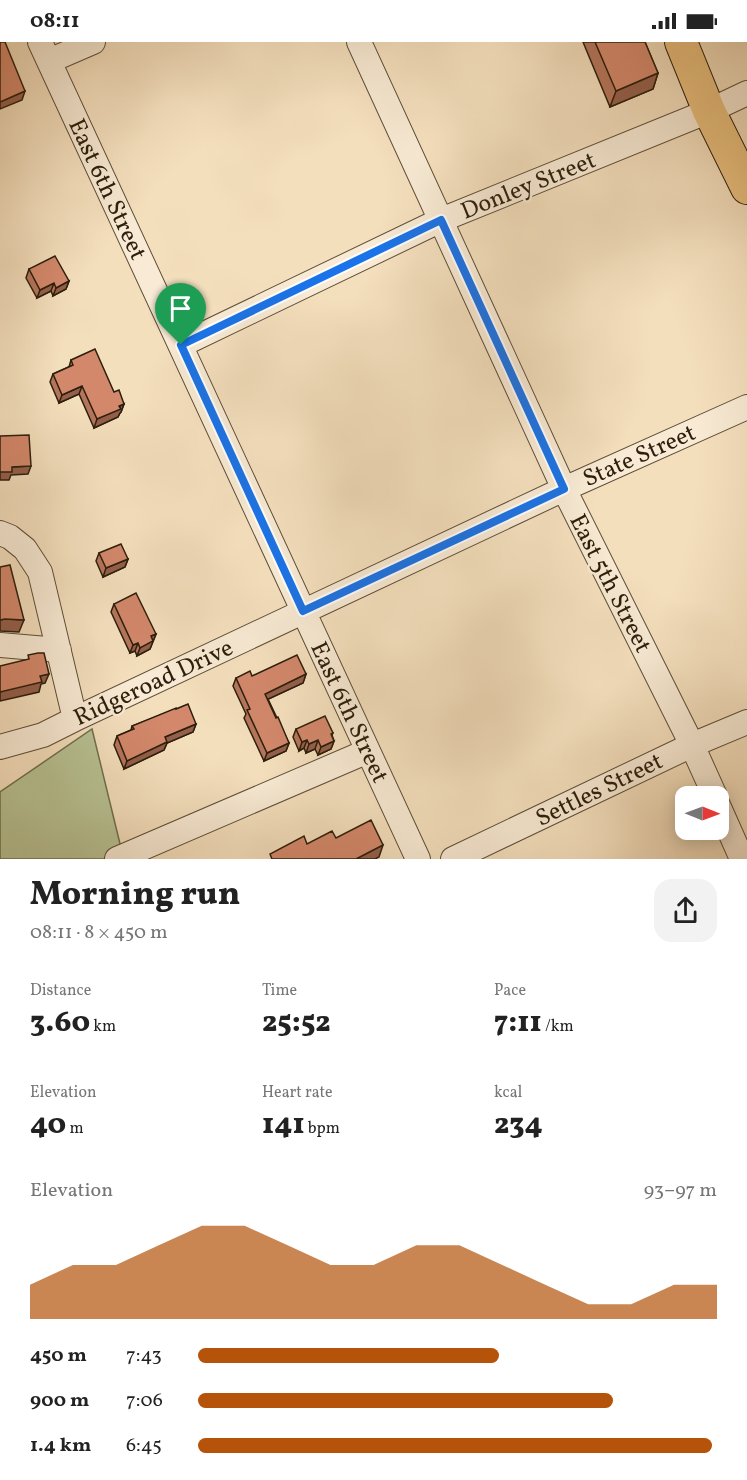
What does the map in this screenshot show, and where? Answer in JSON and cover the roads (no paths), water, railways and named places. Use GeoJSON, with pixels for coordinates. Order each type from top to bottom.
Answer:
{"type":"FeatureCollection","features":[{"type":"Feature","properties":{"kind":"main road"},"geometry":{"type":"LineString","coordinates":[[681,42],[709,111],[747,188]]}},
{"type":"Feature","properties":{"kind":"street"},"geometry":{"type":"LineString","coordinates":[[44,51],[93,42]]}},
{"type":"Feature","properties":{"kind":"street","name":"East 5th Street"},"geometry":{"type":"LineString","coordinates":[[359,42],[564,489],[710,786]]}},
{"type":"Feature","properties":{"kind":"street","name":"East 6th Street"},"geometry":{"type":"LineString","coordinates":[[44,51],[418,859]]}},
{"type":"Feature","properties":{"kind":"street","name":"Donley Street"},"geometry":{"type":"LineString","coordinates":[[181,345],[441,220],[709,111],[747,93]]}},
{"type":"Feature","properties":{"kind":"street","name":"State Street"},"geometry":{"type":"LineString","coordinates":[[303,611],[564,489],[747,407]]}},
{"type":"Feature","properties":{"kind":"street"},"geometry":{"type":"LineString","coordinates":[[0,533],[10,537],[25,549],[40,572],[75,718]]}},
{"type":"Feature","properties":{"kind":"street","name":"Ridgeroad Drive"},"geometry":{"type":"LineString","coordinates":[[0,747],[43,735],[303,611]]}},
{"type":"Feature","properties":{"kind":"street"},"geometry":{"type":"LineString","coordinates":[[0,645],[59,650]]}},
{"type":"Feature","properties":{"kind":"street","name":"Settles Street"},"geometry":{"type":"LineString","coordinates":[[453,859],[692,745],[747,722]]}},
{"type":"Feature","properties":{"kind":"street"},"geometry":{"type":"LineString","coordinates":[[117,859],[368,750]]}},
{"type":"Feature","properties":{"kind":"street"},"geometry":{"type":"LineString","coordinates":[[729,830],[742,859]]}}]}
